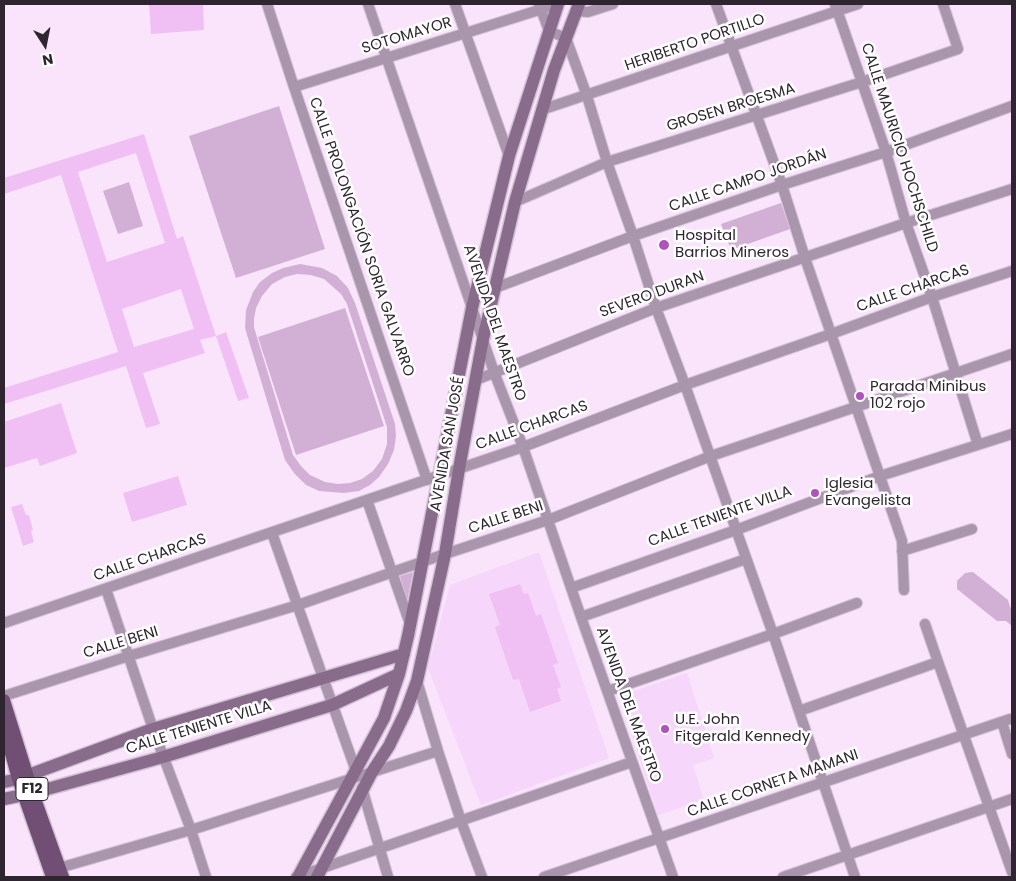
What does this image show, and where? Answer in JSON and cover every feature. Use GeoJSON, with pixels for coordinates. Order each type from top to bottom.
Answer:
{"type":"FeatureCollection","features":[{"type":"Feature","properties":{"kind":"main road","name":"F12"},"geometry":{"type":"LineString","coordinates":[[4,698],[23,777]]}},
{"type":"Feature","properties":{"kind":"main road","name":"F12"},"geometry":{"type":"LineString","coordinates":[[4,728],[58,874]]}},
{"type":"Feature","properties":{"kind":"street","name":"CALLE PROLONGACIÓN SORIA GALVARRO"},"geometry":{"type":"LineString","coordinates":[[267,4],[427,480]]}},
{"type":"Feature","properties":{"kind":"street","name":"AVENIDA DEL MAESTRO"},"geometry":{"type":"LineString","coordinates":[[368,4],[494,372],[523,447],[673,877]]}},
{"type":"Feature","properties":{"kind":"street"},"geometry":{"type":"LineString","coordinates":[[455,4],[509,156]]}},
{"type":"Feature","properties":{"kind":"street","name":"SOTOMAYOR"},"geometry":{"type":"LineString","coordinates":[[294,87],[466,34],[540,6],[558,4]]}},
{"type":"Feature","properties":{"kind":"street","name":"AVENIDA SAN JOSÉ"},"geometry":{"type":"LineString","coordinates":[[297,877],[355,775],[384,718],[399,674],[423,562],[472,308],[509,156],[558,4]]}},
{"type":"Feature","properties":{"kind":"street"},"geometry":{"type":"LineString","coordinates":[[577,7],[588,12],[613,4]]}},
{"type":"Feature","properties":{"kind":"street"},"geometry":{"type":"LineString","coordinates":[[716,4],[782,185],[804,258],[857,406],[902,541],[904,590]]}},
{"type":"Feature","properties":{"kind":"street","name":"HERIBERTO PORTILLO"},"geometry":{"type":"LineString","coordinates":[[542,110],[731,47],[837,7],[858,4]]}},
{"type":"Feature","properties":{"kind":"street","name":"GROSEN BROESMA"},"geometry":{"type":"LineString","coordinates":[[515,202],[608,162],[862,82],[958,49],[943,4]]}},
{"type":"Feature","properties":{"kind":"street"},"geometry":{"type":"LineString","coordinates":[[540,6],[549,31],[566,38],[587,96],[656,308],[711,456],[855,877]]}},
{"type":"Feature","properties":{"kind":"street","name":"AVENIDA SAN JOSÉ"},"geometry":{"type":"LineString","coordinates":[[319,873],[372,772],[389,746],[406,711],[417,681],[445,554],[483,339],[515,202],[554,70],[577,7]]}},
{"type":"Feature","properties":{"kind":"street","name":"CALLE MAURICIO HOCHSCHILD"},"geometry":{"type":"LineString","coordinates":[[837,7],[886,152],[906,223],[932,297],[978,445]]}},
{"type":"Feature","properties":{"kind":"street","name":"CALLE CAMPO JORDÁN"},"geometry":{"type":"LineString","coordinates":[[495,288],[634,236],[782,185],[886,152],[1012,106]]}},
{"type":"Feature","properties":{"kind":"street","name":"SEVERO DURAN"},"geometry":{"type":"LineString","coordinates":[[476,380],[656,308],[1012,188]]}},
{"type":"Feature","properties":{"kind":"street","name":"CALLE CHARCAS"},"geometry":{"type":"LineString","coordinates":[[4,623],[523,447],[685,385],[932,297],[1012,271]]}},
{"type":"Feature","properties":{"kind":"street","name":"CALLE BENI"},"geometry":{"type":"LineString","coordinates":[[4,698],[129,656],[298,605],[548,520],[711,456],[1012,354]]}},
{"type":"Feature","properties":{"kind":"street","name":"CALLE TENIENTE VILLA"},"geometry":{"type":"LineString","coordinates":[[571,588],[736,530],[880,476],[1012,434]]}},
{"type":"Feature","properties":{"kind":"street"},"geometry":{"type":"LineString","coordinates":[[367,500],[410,624]]}},
{"type":"Feature","properties":{"kind":"street"},"geometry":{"type":"LineString","coordinates":[[902,552],[972,529]]}},
{"type":"Feature","properties":{"kind":"street"},"geometry":{"type":"LineString","coordinates":[[272,532],[362,792],[388,877]]}},
{"type":"Feature","properties":{"kind":"street"},"geometry":{"type":"LineString","coordinates":[[581,617],[746,559]]}},
{"type":"Feature","properties":{"kind":"street"},"geometry":{"type":"LineString","coordinates":[[106,589],[153,730],[191,830],[206,877]]}},
{"type":"Feature","properties":{"kind":"street"},"geometry":{"type":"LineString","coordinates":[[608,691],[857,603]]}},
{"type":"Feature","properties":{"kind":"street"},"geometry":{"type":"LineString","coordinates":[[925,624],[1012,872]]}},
{"type":"Feature","properties":{"kind":"street","name":"CALLE TENIENTE VILLA"},"geometry":{"type":"LineString","coordinates":[[4,782],[23,777],[153,730],[404,654]]}},
{"type":"Feature","properties":{"kind":"street"},"geometry":{"type":"LineString","coordinates":[[380,662],[399,674],[417,681],[461,821],[482,877]]}},
{"type":"Feature","properties":{"kind":"street"},"geometry":{"type":"LineString","coordinates":[[799,710],[938,662]]}},
{"type":"Feature","properties":{"kind":"street","name":"CALLE TENIENTE VILLA"},"geometry":{"type":"LineString","coordinates":[[4,799],[29,794],[163,757],[332,704],[399,674]]}},
{"type":"Feature","properties":{"kind":"street"},"geometry":{"type":"LineString","coordinates":[[1007,720],[1012,754]]}},
{"type":"Feature","properties":{"kind":"street","name":"CALLE CORNETA MAMANI"},"geometry":{"type":"LineString","coordinates":[[544,877],[1007,720]]}},
{"type":"Feature","properties":{"kind":"street"},"geometry":{"type":"LineString","coordinates":[[58,874],[355,775],[372,772],[438,751]]}},
{"type":"Feature","properties":{"kind":"street"},"geometry":{"type":"LineString","coordinates":[[297,877],[319,873],[379,848],[632,762]]}},
{"type":"Feature","properties":{"kind":"street"},"geometry":{"type":"LineString","coordinates":[[783,877],[1012,799]]}},
{"type":"Feature","properties":{"kind":"shaded area"},"geometry":{"type":"Polygon","coordinates":[[[279,106],[325,249],[236,278],[189,136],[279,106]]]}},
{"type":"Feature","properties":{"kind":"shaded area"},"geometry":{"type":"Polygon","coordinates":[[[129,182],[143,226],[118,234],[103,191],[129,182]]]}},
{"type":"Feature","properties":{"kind":"shaded area"},"geometry":{"type":"Polygon","coordinates":[[[781,203],[790,229],[731,250],[721,224],[781,203]]]}},
{"type":"Feature","properties":{"kind":"shaded area"},"geometry":{"type":"Polygon","coordinates":[[[300,264],[322,268],[337,276],[348,288],[355,303],[395,424],[396,436],[394,450],[388,464],[379,477],[359,491],[344,493],[319,491],[306,485],[285,460],[245,328],[246,310],[253,292],[260,282],[283,268],[300,264]],[[297,274],[285,277],[272,284],[262,296],[256,308],[254,327],[293,455],[310,475],[325,482],[350,483],[362,479],[373,471],[382,459],[387,444],[387,427],[347,304],[341,294],[324,279],[311,275],[297,274]]]}},
{"type":"Feature","properties":{"kind":"shaded area"},"geometry":{"type":"Polygon","coordinates":[[[345,308],[384,426],[296,455],[258,337],[345,308]]]}},
{"type":"Feature","properties":{"kind":"shaded area"},"geometry":{"type":"Polygon","coordinates":[[[539,552],[609,758],[481,805],[428,668],[450,585],[539,552]]]}},
{"type":"Feature","properties":{"kind":"shaded area"},"geometry":{"type":"Polygon","coordinates":[[[413,572],[407,602],[400,576],[413,572]]]}},
{"type":"Feature","properties":{"kind":"shaded area"},"geometry":{"type":"Polygon","coordinates":[[[973,572],[1008,600],[1012,609],[1012,626],[1006,621],[997,621],[957,589],[957,581],[965,573],[973,572]]]}},
{"type":"Feature","properties":{"kind":"shaded area"},"geometry":{"type":"Polygon","coordinates":[[[687,673],[714,758],[693,765],[704,800],[658,815],[619,696],[687,673]]]}},
{"type":"Feature","properties":{"kind":"building"},"geometry":{"type":"Polygon","coordinates":[[[149,4],[203,4],[204,30],[151,34],[149,4]]]}},
{"type":"Feature","properties":{"kind":"building"},"geometry":{"type":"Polygon","coordinates":[[[144,134],[177,239],[183,236],[216,336],[200,340],[205,353],[143,373],[160,424],[146,428],[126,366],[4,404],[4,388],[118,352],[61,175],[4,194],[4,178],[144,134]],[[136,153],[78,172],[107,262],[165,243],[136,153]],[[181,289],[122,309],[134,347],[194,329],[181,289]]]}},
{"type":"Feature","properties":{"kind":"building"},"geometry":{"type":"Polygon","coordinates":[[[226,332],[249,398],[238,401],[216,336],[226,332]]]}},
{"type":"Feature","properties":{"kind":"building"},"geometry":{"type":"Polygon","coordinates":[[[61,403],[77,453],[40,466],[37,458],[4,468],[4,422],[61,403]]]}},
{"type":"Feature","properties":{"kind":"building"},"geometry":{"type":"Polygon","coordinates":[[[178,476],[187,505],[132,522],[123,493],[178,476]]]}},
{"type":"Feature","properties":{"kind":"building"},"geometry":{"type":"Polygon","coordinates":[[[22,504],[26,515],[29,515],[34,542],[23,546],[11,507],[22,504]]]}},
{"type":"Feature","properties":{"kind":"building"},"geometry":{"type":"Polygon","coordinates":[[[520,584],[524,594],[528,593],[536,616],[541,614],[558,663],[553,665],[561,687],[557,689],[561,701],[530,712],[519,679],[513,680],[495,627],[500,625],[489,594],[520,584]]]}},
{"type":"Feature","properties":{"kind":"place","name":"Hospital Barrios Mineros"},"geometry":{"type":"Point","coordinates":[664,245]}},
{"type":"Feature","properties":{"kind":"place","name":"Parada Minibus 102 rojo"},"geometry":{"type":"Point","coordinates":[860,396]}},
{"type":"Feature","properties":{"kind":"place","name":"Iglesia Evangelista"},"geometry":{"type":"Point","coordinates":[815,493]}},
{"type":"Feature","properties":{"kind":"place","name":"U.E. John Fitgerald Kennedy"},"geometry":{"type":"Point","coordinates":[665,729]}}]}
